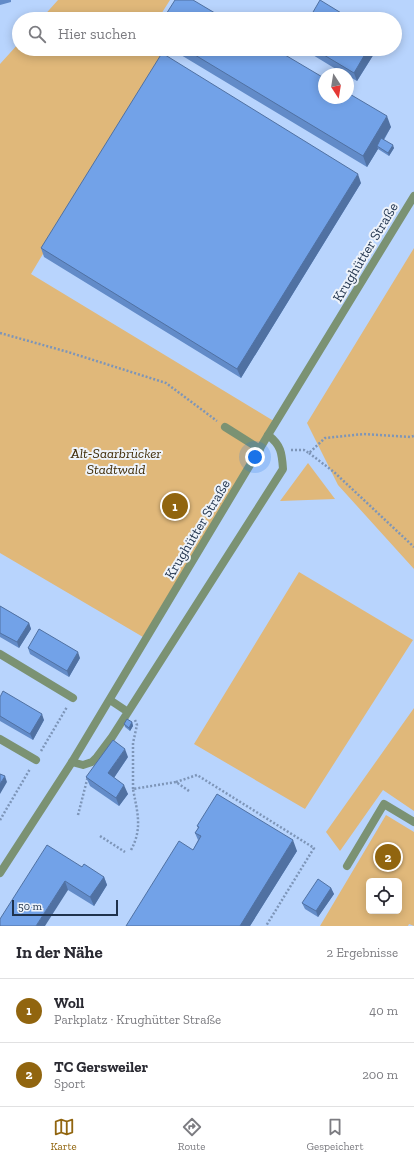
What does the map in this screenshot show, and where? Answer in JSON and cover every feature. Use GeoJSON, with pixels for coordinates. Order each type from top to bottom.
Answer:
{"type":"FeatureCollection","features":[{"type":"Feature","properties":{"kind":"street","name":"Krughütter Straße"},"geometry":{"type":"LineString","coordinates":[[0,873],[110,700],[268,435],[414,196]]}},
{"type":"Feature","properties":{"kind":"street"},"geometry":{"type":"LineString","coordinates":[[225,427],[260,449]]}},
{"type":"Feature","properties":{"kind":"street"},"geometry":{"type":"LineString","coordinates":[[72,762],[83,765],[92,762],[97,757],[128,712],[283,469],[282,453],[276,441],[268,435]]}},
{"type":"Feature","properties":{"kind":"street"},"geometry":{"type":"LineString","coordinates":[[0,654],[73,698]]}},
{"type":"Feature","properties":{"kind":"street"},"geometry":{"type":"LineString","coordinates":[[110,700],[128,712]]}},
{"type":"Feature","properties":{"kind":"street"},"geometry":{"type":"LineString","coordinates":[[0,739],[36,760]]}},
{"type":"Feature","properties":{"kind":"street"},"geometry":{"type":"LineString","coordinates":[[347,866],[384,804],[414,822]]}},
{"type":"Feature","properties":{"kind":"path"},"geometry":{"type":"LineString","coordinates":[[0,333],[68,352],[166,383],[225,427]]}},
{"type":"Feature","properties":{"kind":"path"},"geometry":{"type":"LineString","coordinates":[[309,453],[325,438],[364,434],[414,436]]}},
{"type":"Feature","properties":{"kind":"path"},"geometry":{"type":"LineString","coordinates":[[282,453],[293,449],[309,453],[334,472],[414,546]]}},
{"type":"Feature","properties":{"kind":"path"},"geometry":{"type":"LineString","coordinates":[[128,712],[133,717],[137,725],[133,743],[132,789],[139,822],[139,831],[131,850]]}},
{"type":"Feature","properties":{"kind":"path"},"geometry":{"type":"LineString","coordinates":[[78,815],[92,762]]}},
{"type":"Feature","properties":{"kind":"path"},"geometry":{"type":"LineString","coordinates":[[132,789],[176,782],[197,775],[314,848],[266,926]]}},
{"type":"Feature","properties":{"kind":"path"},"geometry":{"type":"LineString","coordinates":[[176,782],[189,791]]}},
{"type":"Feature","properties":{"kind":"path"},"geometry":{"type":"LineString","coordinates":[[100,836],[125,852]]}},
{"type":"Feature","properties":{"kind":"green space"},"geometry":{"type":"Polygon","coordinates":[[[58,0],[170,0],[162,12],[47,12],[58,0]]]}},
{"type":"Feature","properties":{"kind":"green space","name":"Alt-Saarbrücker Stadtwald"},"geometry":{"type":"Polygon","coordinates":[[[12,51],[12,56],[161,56],[31,274],[277,423],[143,637],[0,553],[0,64],[12,51]]]}},
{"type":"Feature","properties":{"kind":"green space"},"geometry":{"type":"Polygon","coordinates":[[[414,248],[414,569],[338,485],[307,423],[414,248]]]}},
{"type":"Feature","properties":{"kind":"green space"},"geometry":{"type":"Polygon","coordinates":[[[308,463],[335,499],[280,501],[308,463]]]}},
{"type":"Feature","properties":{"kind":"green space"},"geometry":{"type":"Polygon","coordinates":[[[299,572],[413,640],[305,809],[194,744],[299,572]]]}},
{"type":"Feature","properties":{"kind":"green space"},"geometry":{"type":"Polygon","coordinates":[[[414,708],[414,811],[383,790],[340,851],[326,832],[414,708]]]}},
{"type":"Feature","properties":{"kind":"green space"},"geometry":{"type":"Polygon","coordinates":[[[386,815],[414,832],[414,926],[409,924],[408,926],[320,926],[386,815]]]}},
{"type":"Feature","properties":{"kind":"building"},"geometry":{"type":"Polygon","coordinates":[[[175,0],[193,0],[213,12],[167,12],[175,0]]]}},
{"type":"Feature","properties":{"kind":"building"},"geometry":{"type":"Polygon","coordinates":[[[320,0],[340,12],[313,12],[320,0]]]}},
{"type":"Feature","properties":{"kind":"building"},"geometry":{"type":"Polygon","coordinates":[[[160,56],[167,56],[358,174],[237,369],[41,248],[160,56]]]}},
{"type":"Feature","properties":{"kind":"building"},"geometry":{"type":"Polygon","coordinates":[[[197,56],[287,56],[318,74],[318,104],[354,104],[354,97],[387,116],[363,156],[197,56]]]}},
{"type":"Feature","properties":{"kind":"building"},"geometry":{"type":"Polygon","coordinates":[[[326,56],[364,56],[354,73],[354,68],[346,68],[326,56]]]}},
{"type":"Feature","properties":{"kind":"building"},"geometry":{"type":"Polygon","coordinates":[[[381,138],[393,145],[388,153],[377,146],[381,138]]]}},
{"type":"Feature","properties":{"kind":"building"},"geometry":{"type":"Polygon","coordinates":[[[0,606],[29,623],[17,642],[0,633],[0,606]]]}},
{"type":"Feature","properties":{"kind":"building"},"geometry":{"type":"Polygon","coordinates":[[[39,629],[78,652],[67,671],[28,648],[39,629]]]}},
{"type":"Feature","properties":{"kind":"building"},"geometry":{"type":"Polygon","coordinates":[[[3,691],[42,714],[30,734],[0,716],[0,697],[3,691]]]}},
{"type":"Feature","properties":{"kind":"building"},"geometry":{"type":"Polygon","coordinates":[[[127,719],[132,722],[129,728],[124,724],[127,719]]]}},
{"type":"Feature","properties":{"kind":"building"},"geometry":{"type":"Polygon","coordinates":[[[113,740],[125,749],[108,773],[124,785],[116,798],[86,777],[113,740]]]}},
{"type":"Feature","properties":{"kind":"building"},"geometry":{"type":"Polygon","coordinates":[[[0,774],[5,776],[0,784],[0,774]]]}},
{"type":"Feature","properties":{"kind":"building"},"geometry":{"type":"Polygon","coordinates":[[[217,794],[293,840],[240,926],[126,926],[179,841],[193,850],[201,836],[195,833],[199,827],[197,826],[217,794]]]}},
{"type":"Feature","properties":{"kind":"building"},"geometry":{"type":"Polygon","coordinates":[[[47,845],[82,867],[84,864],[104,877],[90,897],[65,881],[36,926],[0,926],[0,919],[47,845]]]}},
{"type":"Feature","properties":{"kind":"building"},"geometry":{"type":"Polygon","coordinates":[[[318,879],[331,888],[316,911],[302,903],[318,879]]]}},
{"type":"Feature","properties":{"kind":"place","name":"Woll"},"geometry":{"type":"Point","coordinates":[175,506]}},
{"type":"Feature","properties":{"kind":"place","name":"TC Gersweiler"},"geometry":{"type":"Point","coordinates":[388,857]}}]}
